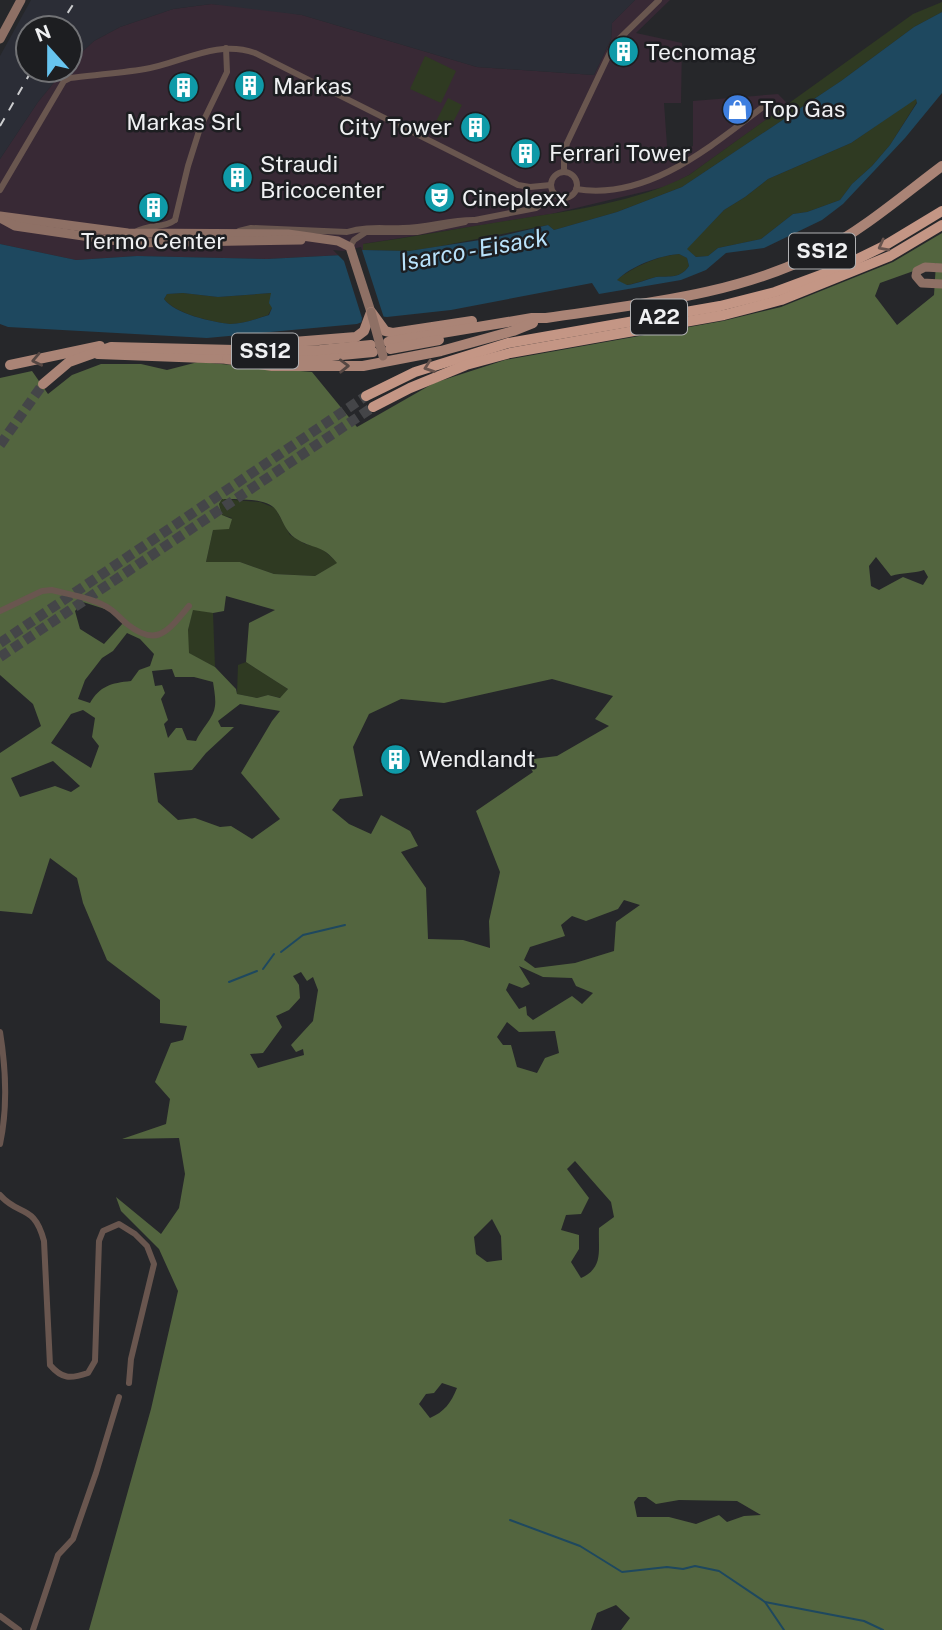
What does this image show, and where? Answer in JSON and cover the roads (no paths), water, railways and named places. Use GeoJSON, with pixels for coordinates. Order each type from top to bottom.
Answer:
{"type":"FeatureCollection","features":[{"type":"Feature","properties":{"kind":"highway","name":"A22"},"geometry":{"type":"LineString","coordinates":[[366,396],[415,372],[508,343],[720,306],[775,292],[837,269],[884,246],[942,211]]}},
{"type":"Feature","properties":{"kind":"highway","name":"A22"},"geometry":{"type":"LineString","coordinates":[[373,407],[466,365],[510,353],[723,315],[781,300],[890,256],[942,225]]}},
{"type":"Feature","properties":{"kind":"main road"},"geometry":{"type":"LineString","coordinates":[[0,39],[21,0]]}},
{"type":"Feature","properties":{"kind":"main road","name":"SS12"},"geometry":{"type":"LineString","coordinates":[[43,384],[59,368],[79,357],[111,347],[382,351],[737,284],[818,253],[851,234],[942,166]]}},
{"type":"Feature","properties":{"kind":"main road"},"geometry":{"type":"LineString","coordinates":[[0,217],[133,233],[288,234],[320,240]]}},
{"type":"Feature","properties":{"kind":"main road"},"geometry":{"type":"LineString","coordinates":[[0,217],[15,226],[131,243],[338,241],[350,247],[382,351],[441,351],[513,331],[533,321]]}},
{"type":"Feature","properties":{"kind":"main road"},"geometry":{"type":"LineString","coordinates":[[942,268],[925,267],[918,271],[916,276],[922,283],[942,284]]}},
{"type":"Feature","properties":{"kind":"main road"},"geometry":{"type":"LineString","coordinates":[[371,312],[385,331],[402,332],[510,316],[533,321]]}},
{"type":"Feature","properties":{"kind":"main road"},"geometry":{"type":"LineString","coordinates":[[210,348],[352,338],[364,331],[371,312]]}},
{"type":"Feature","properties":{"kind":"main road"},"geometry":{"type":"LineString","coordinates":[[5,367],[86,347],[111,347]]}},
{"type":"Feature","properties":{"kind":"main road","name":"SS12"},"geometry":{"type":"LineString","coordinates":[[90,354],[227,359],[272,366],[363,366],[382,351]]}},
{"type":"Feature","properties":{"kind":"street"},"geometry":{"type":"LineString","coordinates":[[564,172],[567,143],[614,44],[659,0]]}},
{"type":"Feature","properties":{"kind":"street"},"geometry":{"type":"LineString","coordinates":[[0,190],[64,81],[146,69],[191,55],[226,48],[255,53],[517,185],[551,185]]}},
{"type":"Feature","properties":{"kind":"street"},"geometry":{"type":"LineString","coordinates":[[133,233],[151,225],[166,225],[175,220],[200,128],[227,72],[226,48]]}},
{"type":"Feature","properties":{"kind":"street"},"geometry":{"type":"LineString","coordinates":[[576,189],[595,192],[667,173],[764,107]]}},
{"type":"Feature","properties":{"kind":"street"},"geometry":{"type":"LineString","coordinates":[[551,185],[556,175],[564,172]]}},
{"type":"Feature","properties":{"kind":"street"},"geometry":{"type":"LineString","coordinates":[[564,172],[574,178],[576,189]]}},
{"type":"Feature","properties":{"kind":"street"},"geometry":{"type":"LineString","coordinates":[[551,185],[555,194],[564,198],[576,189]]}},
{"type":"Feature","properties":{"kind":"street"},"geometry":{"type":"LineString","coordinates":[[350,247],[354,240],[366,232],[416,232],[536,208],[555,194]]}},
{"type":"Feature","properties":{"kind":"street"},"geometry":{"type":"LineString","coordinates":[[234,233],[251,228],[347,232],[362,228],[404,228],[456,219],[476,220]]}},
{"type":"Feature","properties":{"kind":"street"},"geometry":{"type":"LineString","coordinates":[[175,220],[184,230],[221,233]]}},
{"type":"Feature","properties":{"kind":"street"},"geometry":{"type":"LineString","coordinates":[[0,611],[52,590],[109,608],[128,625],[150,637],[166,632],[189,607]]}},
{"type":"Feature","properties":{"kind":"street"},"geometry":{"type":"LineString","coordinates":[[0,1032],[6,1082],[4,1126],[0,1144]]}},
{"type":"Feature","properties":{"kind":"street"},"geometry":{"type":"LineString","coordinates":[[0,1195],[4,1200],[26,1211],[39,1224],[44,1241],[50,1365],[58,1374],[71,1377],[88,1373],[95,1361],[99,1241],[103,1231],[119,1224],[147,1246],[154,1264],[131,1359],[129,1383]]}},
{"type":"Feature","properties":{"kind":"street"},"geometry":{"type":"LineString","coordinates":[[33,1630],[58,1555],[73,1539],[119,1397]]}},
{"type":"Feature","properties":{"kind":"street"},"geometry":{"type":"LineString","coordinates":[[0,1616],[19,1630]]}},
{"type":"Feature","properties":{"kind":"water","name":"Isarco - Eisack"},"geometry":{"type":"Polygon","coordinates":[[[942,12],[942,93],[905,138],[843,204],[822,220],[764,248],[726,253],[706,270],[681,280],[599,294],[592,283],[451,310],[377,316],[357,324],[207,338],[8,327],[0,324],[0,244],[76,260],[137,256],[267,259],[343,255],[363,250],[409,251],[493,238],[548,225],[554,230],[617,212],[682,187],[841,81],[914,27],[942,12]],[[916,99],[851,143],[768,179],[724,210],[687,249],[696,257],[708,256],[718,248],[761,239],[793,214],[840,200],[890,145],[917,103],[916,99]],[[679,254],[637,266],[617,280],[627,285],[634,284],[656,277],[674,276],[689,266],[687,258],[679,254]],[[271,293],[218,297],[167,294],[164,299],[176,309],[204,319],[230,324],[269,315],[272,308],[269,303],[271,293]]]}},
{"type":"Feature","properties":{"kind":"waterway"},"geometry":{"type":"LineString","coordinates":[[281,952],[303,935],[345,925]]}},
{"type":"Feature","properties":{"kind":"waterway"},"geometry":{"type":"LineString","coordinates":[[263,969],[274,954]]}},
{"type":"Feature","properties":{"kind":"waterway"},"geometry":{"type":"LineString","coordinates":[[229,982],[257,971]]}},
{"type":"Feature","properties":{"kind":"waterway"},"geometry":{"type":"LineString","coordinates":[[510,1520],[580,1546],[622,1572],[695,1566],[719,1571],[765,1602],[864,1621],[883,1630]]}},
{"type":"Feature","properties":{"kind":"waterway"},"geometry":{"type":"LineString","coordinates":[[765,1602],[784,1630]]}},
{"type":"Feature","properties":{"kind":"tunnel"},"geometry":{"type":"LineString","coordinates":[[0,445],[43,384]]}},
{"type":"Feature","properties":{"kind":"tunnel"},"geometry":{"type":"LineString","coordinates":[[0,643],[366,396]]}},
{"type":"Feature","properties":{"kind":"tunnel"},"geometry":{"type":"LineString","coordinates":[[0,657],[373,407]]}},
{"type":"Feature","properties":{"kind":"railway"},"geometry":{"type":"LineString","coordinates":[[67,14],[76,0]]}},
{"type":"Feature","properties":{"kind":"railway"},"geometry":{"type":"LineString","coordinates":[[0,126],[24,84]]}},
{"type":"Feature","properties":{"kind":"place","name":"Tecnomag"},"geometry":{"type":"Point","coordinates":[623,52]}},
{"type":"Feature","properties":{"kind":"place","name":"Markas"},"geometry":{"type":"Point","coordinates":[250,86]}},
{"type":"Feature","properties":{"kind":"place","name":"Markas Srl"},"geometry":{"type":"Point","coordinates":[184,88]}},
{"type":"Feature","properties":{"kind":"place","name":"Top Gas"},"geometry":{"type":"Point","coordinates":[737,109]}},
{"type":"Feature","properties":{"kind":"place","name":"City Tower"},"geometry":{"type":"Point","coordinates":[475,127]}},
{"type":"Feature","properties":{"kind":"place","name":"Ferrari Tower"},"geometry":{"type":"Point","coordinates":[526,153]}},
{"type":"Feature","properties":{"kind":"place","name":"Straudi Bricocenter"},"geometry":{"type":"Point","coordinates":[237,177]}},
{"type":"Feature","properties":{"kind":"place","name":"Cineplexx"},"geometry":{"type":"Point","coordinates":[439,198]}},
{"type":"Feature","properties":{"kind":"place","name":"Termo Center"},"geometry":{"type":"Point","coordinates":[153,207]}},
{"type":"Feature","properties":{"kind":"place","name":"Wendlandt"},"geometry":{"type":"Point","coordinates":[396,759]}}]}
